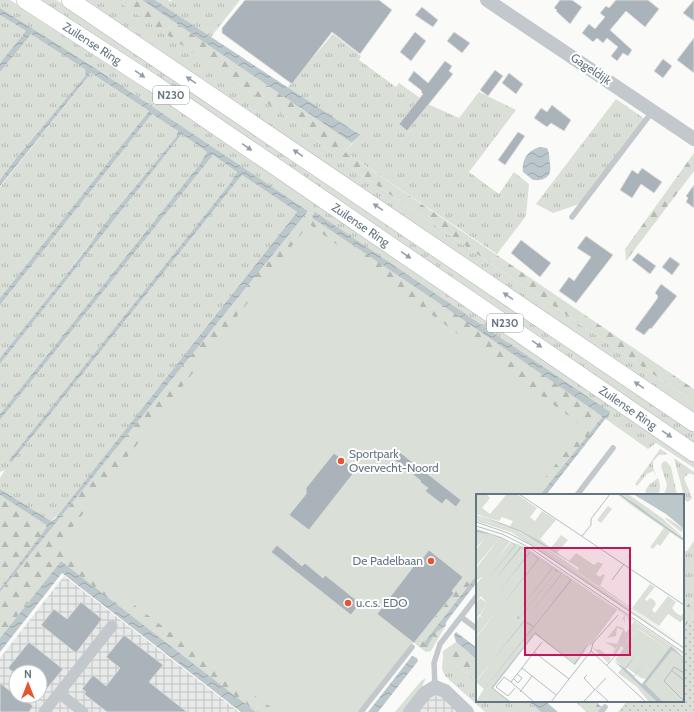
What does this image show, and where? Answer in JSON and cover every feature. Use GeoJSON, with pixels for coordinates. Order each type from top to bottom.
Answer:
{"type":"FeatureCollection","features":[{"type":"Feature","properties":{"kind":"main road","name":"Zuilense Ring"},"geometry":{"type":"LineString","coordinates":[[25,0],[160,88],[694,453]]}},
{"type":"Feature","properties":{"kind":"main road","name":"Zuilense Ring"},"geometry":{"type":"LineString","coordinates":[[70,0],[694,423]]}},
{"type":"Feature","properties":{"kind":"street","name":"Gageldijk"},"geometry":{"type":"LineString","coordinates":[[487,0],[694,140]]}},
{"type":"Feature","properties":{"kind":"street"},"geometry":{"type":"LineString","coordinates":[[44,712],[112,626]]}},
{"type":"Feature","properties":{"kind":"street"},"geometry":{"type":"LineString","coordinates":[[410,712],[425,693],[435,687],[445,691],[467,712]]}},
{"type":"Feature","properties":{"kind":"street"},"geometry":{"type":"LineString","coordinates":[[59,693],[83,712]]}},
{"type":"Feature","properties":{"kind":"lane"},"geometry":{"type":"LineString","coordinates":[[572,217],[652,111]]}},
{"type":"Feature","properties":{"kind":"lane"},"geometry":{"type":"LineString","coordinates":[[578,494],[614,448]]}},
{"type":"Feature","properties":{"kind":"lane"},"geometry":{"type":"LineString","coordinates":[[435,687],[434,663],[440,644],[476,597]]}},
{"type":"Feature","properties":{"kind":"lane"},"geometry":{"type":"LineString","coordinates":[[461,617],[476,628]]}},
{"type":"Feature","properties":{"kind":"lane"},"geometry":{"type":"LineString","coordinates":[[361,712],[412,647]]}},
{"type":"Feature","properties":{"kind":"lane"},"geometry":{"type":"LineString","coordinates":[[601,712],[605,706]]}},
{"type":"Feature","properties":{"kind":"shaded area"},"geometry":{"type":"Polygon","coordinates":[[[64,576],[239,712],[0,712],[0,658],[64,576]]]}},
{"type":"Feature","properties":{"kind":"shaded area"},"geometry":{"type":"Polygon","coordinates":[[[431,686],[469,712],[411,712],[431,686]]]}},
{"type":"Feature","properties":{"kind":"green space"},"geometry":{"type":"Polygon","coordinates":[[[0,0],[10,0],[99,54],[694,458],[694,468],[656,443],[648,449],[318,215],[307,212],[308,211],[92,66],[0,8],[0,0]]]}},
{"type":"Feature","properties":{"kind":"green space"},"geometry":{"type":"Polygon","coordinates":[[[30,0],[56,0],[90,20],[694,431],[694,447],[30,0]]]}},
{"type":"Feature","properties":{"kind":"green space"},"geometry":{"type":"Polygon","coordinates":[[[85,0],[116,0],[136,13],[300,126],[341,161],[694,402],[694,415],[85,0]]]}},
{"type":"Feature","properties":{"kind":"green space"},"geometry":{"type":"Polygon","coordinates":[[[116,0],[142,0],[352,143],[345,152],[694,389],[694,402],[341,161],[300,126],[116,0]]]}},
{"type":"Feature","properties":{"kind":"green space"},"geometry":{"type":"Polygon","coordinates":[[[155,0],[168,0],[170,2],[172,0],[240,0],[211,37],[155,0]]]}},
{"type":"Feature","properties":{"kind":"green space"},"geometry":{"type":"Polygon","coordinates":[[[0,15],[26,31],[0,63],[0,15]]]}},
{"type":"Feature","properties":{"kind":"green space"},"geometry":{"type":"Polygon","coordinates":[[[31,33],[86,69],[86,75],[0,180],[0,72],[31,33]]]}},
{"type":"Feature","properties":{"kind":"green space"},"geometry":{"type":"Polygon","coordinates":[[[333,34],[361,56],[359,60],[396,87],[399,83],[430,105],[459,118],[479,92],[516,110],[469,172],[499,194],[514,172],[529,184],[526,216],[497,254],[345,152],[359,136],[287,88],[333,34]]]}},
{"type":"Feature","properties":{"kind":"green space"},"geometry":{"type":"Polygon","coordinates":[[[91,73],[149,111],[0,298],[0,187],[91,73]]]}},
{"type":"Feature","properties":{"kind":"green space"},"geometry":{"type":"Polygon","coordinates":[[[616,99],[645,119],[579,204],[553,213],[536,204],[616,99]]]}},
{"type":"Feature","properties":{"kind":"green space"},"geometry":{"type":"Polygon","coordinates":[[[152,114],[178,131],[176,137],[0,358],[0,305],[152,114]]]}},
{"type":"Feature","properties":{"kind":"green space"},"geometry":{"type":"Polygon","coordinates":[[[182,134],[208,152],[205,158],[0,414],[0,364],[182,134]]]}},
{"type":"Feature","properties":{"kind":"green space"},"geometry":{"type":"Polygon","coordinates":[[[694,153],[694,171],[626,261],[625,249],[694,153]]]}},
{"type":"Feature","properties":{"kind":"green space"},"geometry":{"type":"Polygon","coordinates":[[[213,155],[237,172],[234,178],[9,460],[11,463],[242,175],[297,212],[60,513],[51,521],[0,489],[0,478],[5,470],[0,472],[0,420],[213,155]]]}},
{"type":"Feature","properties":{"kind":"green space","name":"Sportpark Overvecht-Noord"},"geometry":{"type":"Polygon","coordinates":[[[307,212],[318,215],[604,416],[544,494],[512,494],[512,380],[288,712],[256,712],[61,561],[0,638],[0,592],[307,212]]]}},
{"type":"Feature","properties":{"kind":"green space","name":"Sportpark Overvecht-Noord"},"geometry":{"type":"Polygon","coordinates":[[[309,224],[585,428],[532,494],[476,494],[476,564],[358,712],[277,712],[57,547],[309,224]]]}},
{"type":"Feature","properties":{"kind":"green space"},"geometry":{"type":"Polygon","coordinates":[[[660,449],[668,454],[659,455],[653,461],[654,470],[657,477],[653,471],[647,474],[637,486],[635,484],[660,449]]]}},
{"type":"Feature","properties":{"kind":"green space"},"geometry":{"type":"Polygon","coordinates":[[[674,458],[694,472],[694,475],[689,473],[684,478],[692,498],[688,502],[685,500],[674,458]]]}},
{"type":"Feature","properties":{"kind":"green space"},"geometry":{"type":"Polygon","coordinates":[[[666,461],[671,467],[677,494],[664,494],[667,485],[661,466],[663,462],[666,461]]]}},
{"type":"Feature","properties":{"kind":"green space"},"geometry":{"type":"Polygon","coordinates":[[[658,478],[660,485],[658,494],[647,494],[645,491],[649,485],[658,478]]]}},
{"type":"Feature","properties":{"kind":"green space"},"geometry":{"type":"Polygon","coordinates":[[[0,495],[49,526],[0,589],[0,495]]]}},
{"type":"Feature","properties":{"kind":"green space"},"geometry":{"type":"Polygon","coordinates":[[[694,541],[694,596],[684,610],[684,551],[687,551],[694,541]]]}},
{"type":"Feature","properties":{"kind":"green space"},"geometry":{"type":"Polygon","coordinates":[[[476,563],[476,583],[445,624],[446,625],[431,651],[426,652],[414,643],[476,563]]]}},
{"type":"Feature","properties":{"kind":"green space"},"geometry":{"type":"Polygon","coordinates":[[[694,596],[694,615],[684,628],[684,610],[694,596]]]}},
{"type":"Feature","properties":{"kind":"green space"},"geometry":{"type":"Polygon","coordinates":[[[694,615],[694,712],[618,712],[626,702],[684,702],[684,628],[694,615]]]}},
{"type":"Feature","properties":{"kind":"green space"},"geometry":{"type":"Polygon","coordinates":[[[456,642],[476,658],[476,679],[443,657],[443,651],[456,642]]]}},
{"type":"Feature","properties":{"kind":"green space"},"geometry":{"type":"Polygon","coordinates":[[[443,657],[476,679],[476,702],[529,702],[541,712],[485,712],[445,676],[442,669],[443,657]]]}},
{"type":"Feature","properties":{"kind":"green space"},"geometry":{"type":"Polygon","coordinates":[[[426,678],[416,699],[405,712],[395,712],[421,681],[426,678]]]}},
{"type":"Feature","properties":{"kind":"green space"},"geometry":{"type":"Polygon","coordinates":[[[576,702],[599,702],[598,704],[602,707],[599,712],[586,712],[576,702]]]}},
{"type":"Feature","properties":{"kind":"water"},"geometry":{"type":"Polygon","coordinates":[[[142,0],[155,0],[360,135],[352,143],[142,0]]]}},
{"type":"Feature","properties":{"kind":"water"},"geometry":{"type":"Polygon","coordinates":[[[0,8],[92,66],[308,211],[0,592],[0,589],[48,526],[0,495],[0,489],[51,521],[55,519],[297,212],[242,175],[11,463],[9,460],[231,182],[237,172],[213,155],[0,420],[0,414],[200,164],[207,152],[182,134],[0,364],[0,358],[103,226],[176,137],[178,131],[152,114],[0,305],[0,298],[149,111],[91,73],[0,186],[0,180],[15,160],[86,75],[85,69],[31,34],[0,72],[0,63],[26,31],[0,15],[0,8]]]}},
{"type":"Feature","properties":{"kind":"water"},"geometry":{"type":"Polygon","coordinates":[[[540,147],[547,148],[548,150],[550,172],[544,179],[533,180],[523,172],[523,163],[526,156],[532,150],[540,147]]]}},
{"type":"Feature","properties":{"kind":"water"},"geometry":{"type":"Polygon","coordinates":[[[315,212],[610,412],[608,418],[606,418],[547,494],[541,494],[602,418],[602,416],[312,217],[315,212]]]}},
{"type":"Feature","properties":{"kind":"water"},"geometry":{"type":"Polygon","coordinates":[[[61,561],[256,712],[241,712],[62,573],[0,652],[0,638],[61,561]]]}},
{"type":"Feature","properties":{"kind":"water"},"geometry":{"type":"Polygon","coordinates":[[[476,576],[476,583],[445,623],[446,625],[435,633],[427,647],[423,646],[423,644],[476,576]]]}},
{"type":"Feature","properties":{"kind":"water"},"geometry":{"type":"Polygon","coordinates":[[[456,632],[476,647],[476,658],[456,642],[454,635],[456,632]]]}},
{"type":"Feature","properties":{"kind":"water"},"geometry":{"type":"Polygon","coordinates":[[[412,656],[417,658],[418,661],[378,712],[368,712],[412,656]]]}},
{"type":"Feature","properties":{"kind":"water"},"geometry":{"type":"Polygon","coordinates":[[[529,702],[546,702],[558,712],[541,712],[529,702]]]}},
{"type":"Feature","properties":{"kind":"building"},"geometry":{"type":"Polygon","coordinates":[[[245,0],[379,0],[392,10],[360,54],[332,32],[292,84],[222,33],[222,28],[245,0]]]}},
{"type":"Feature","properties":{"kind":"building"},"geometry":{"type":"Polygon","coordinates":[[[560,0],[572,0],[582,7],[570,24],[554,8],[560,0]]]}},
{"type":"Feature","properties":{"kind":"building"},"geometry":{"type":"Polygon","coordinates":[[[616,0],[648,0],[659,9],[645,27],[626,11],[610,30],[632,50],[628,56],[623,53],[617,61],[611,56],[618,47],[607,38],[603,43],[597,38],[593,42],[582,33],[589,24],[595,29],[605,17],[600,13],[606,6],[609,8],[616,0]]]}},
{"type":"Feature","properties":{"kind":"building"},"geometry":{"type":"Polygon","coordinates":[[[694,0],[694,21],[683,13],[694,0]]]}},
{"type":"Feature","properties":{"kind":"building"},"geometry":{"type":"Polygon","coordinates":[[[422,7],[438,20],[433,27],[415,15],[422,7]]]}},
{"type":"Feature","properties":{"kind":"building"},"geometry":{"type":"Polygon","coordinates":[[[415,32],[426,41],[411,61],[400,52],[415,32]]]}},
{"type":"Feature","properties":{"kind":"building"},"geometry":{"type":"Polygon","coordinates":[[[454,32],[470,43],[462,53],[447,41],[454,32]]]}},
{"type":"Feature","properties":{"kind":"building"},"geometry":{"type":"Polygon","coordinates":[[[694,38],[694,73],[677,60],[694,38]]]}},
{"type":"Feature","properties":{"kind":"building"},"geometry":{"type":"Polygon","coordinates":[[[663,59],[672,66],[663,78],[654,71],[663,59]]]}},
{"type":"Feature","properties":{"kind":"building"},"geometry":{"type":"Polygon","coordinates":[[[445,61],[452,66],[449,71],[453,74],[407,131],[399,124],[423,94],[421,92],[422,91],[408,80],[414,71],[428,83],[445,61]]]}},
{"type":"Feature","properties":{"kind":"building"},"geometry":{"type":"Polygon","coordinates":[[[495,70],[503,76],[488,96],[480,90],[495,70]]]}},
{"type":"Feature","properties":{"kind":"building"},"geometry":{"type":"Polygon","coordinates":[[[509,73],[523,84],[516,94],[502,83],[509,73]]]}},
{"type":"Feature","properties":{"kind":"building"},"geometry":{"type":"Polygon","coordinates":[[[552,105],[571,120],[564,131],[551,123],[547,127],[534,118],[541,108],[547,112],[552,105]]]}},
{"type":"Feature","properties":{"kind":"building"},"geometry":{"type":"Polygon","coordinates":[[[518,132],[525,136],[505,165],[498,160],[518,132]]]}},
{"type":"Feature","properties":{"kind":"building"},"geometry":{"type":"Polygon","coordinates":[[[642,168],[662,182],[654,193],[641,184],[632,198],[620,190],[632,170],[638,174],[642,168]]]}},
{"type":"Feature","properties":{"kind":"building"},"geometry":{"type":"Polygon","coordinates":[[[694,185],[694,208],[686,202],[688,198],[686,196],[694,185]]]}},
{"type":"Feature","properties":{"kind":"building"},"geometry":{"type":"Polygon","coordinates":[[[586,236],[613,255],[576,303],[559,291],[569,277],[574,281],[591,257],[577,248],[586,236]]]}},
{"type":"Feature","properties":{"kind":"building"},"geometry":{"type":"Polygon","coordinates":[[[521,240],[551,263],[540,277],[511,253],[521,240]]]}},
{"type":"Feature","properties":{"kind":"building"},"geometry":{"type":"Polygon","coordinates":[[[638,253],[656,266],[650,274],[632,260],[638,253]]]}},
{"type":"Feature","properties":{"kind":"building"},"geometry":{"type":"Polygon","coordinates":[[[670,257],[680,264],[672,275],[662,267],[670,257]]]}},
{"type":"Feature","properties":{"kind":"building"},"geometry":{"type":"Polygon","coordinates":[[[661,284],[677,296],[651,329],[650,328],[644,335],[635,329],[657,299],[658,296],[655,293],[661,284]]]}},
{"type":"Feature","properties":{"kind":"building"},"geometry":{"type":"Polygon","coordinates":[[[397,450],[461,500],[456,507],[446,499],[442,504],[425,491],[428,488],[420,482],[421,481],[391,457],[397,450]]]}},
{"type":"Feature","properties":{"kind":"building"},"geometry":{"type":"Polygon","coordinates":[[[334,453],[356,470],[309,530],[289,515],[306,494],[306,488],[334,453]]]}},
{"type":"Feature","properties":{"kind":"building"},"geometry":{"type":"Polygon","coordinates":[[[277,545],[302,566],[305,563],[323,578],[325,575],[360,603],[351,615],[271,552],[277,545]]]}},
{"type":"Feature","properties":{"kind":"building"},"geometry":{"type":"Polygon","coordinates":[[[429,550],[463,577],[452,591],[454,593],[414,643],[377,614],[416,563],[418,564],[429,550]]]}},
{"type":"Feature","properties":{"kind":"building"},"geometry":{"type":"Polygon","coordinates":[[[81,602],[102,619],[76,653],[41,625],[54,609],[67,619],[81,602]]]}},
{"type":"Feature","properties":{"kind":"building"},"geometry":{"type":"Polygon","coordinates":[[[124,635],[163,665],[149,682],[187,712],[107,712],[84,694],[86,692],[82,689],[93,675],[106,686],[120,668],[106,657],[124,635]]]}},
{"type":"Feature","properties":{"kind":"building"},"geometry":{"type":"Polygon","coordinates":[[[29,642],[63,669],[48,687],[48,664],[11,664],[29,642]]]}},
{"type":"Feature","properties":{"kind":"building"},"geometry":{"type":"Polygon","coordinates":[[[0,683],[8,689],[8,704],[31,704],[33,706],[29,712],[0,712],[0,683]]]}},
{"type":"Feature","properties":{"kind":"place","name":"Sportpark Overvecht-Noord"},"geometry":{"type":"Point","coordinates":[341,461]}},
{"type":"Feature","properties":{"kind":"place","name":"De Padelbaan"},"geometry":{"type":"Point","coordinates":[431,561]}},
{"type":"Feature","properties":{"kind":"place","name":"u.c.s. EDO"},"geometry":{"type":"Point","coordinates":[348,603]}}]}
